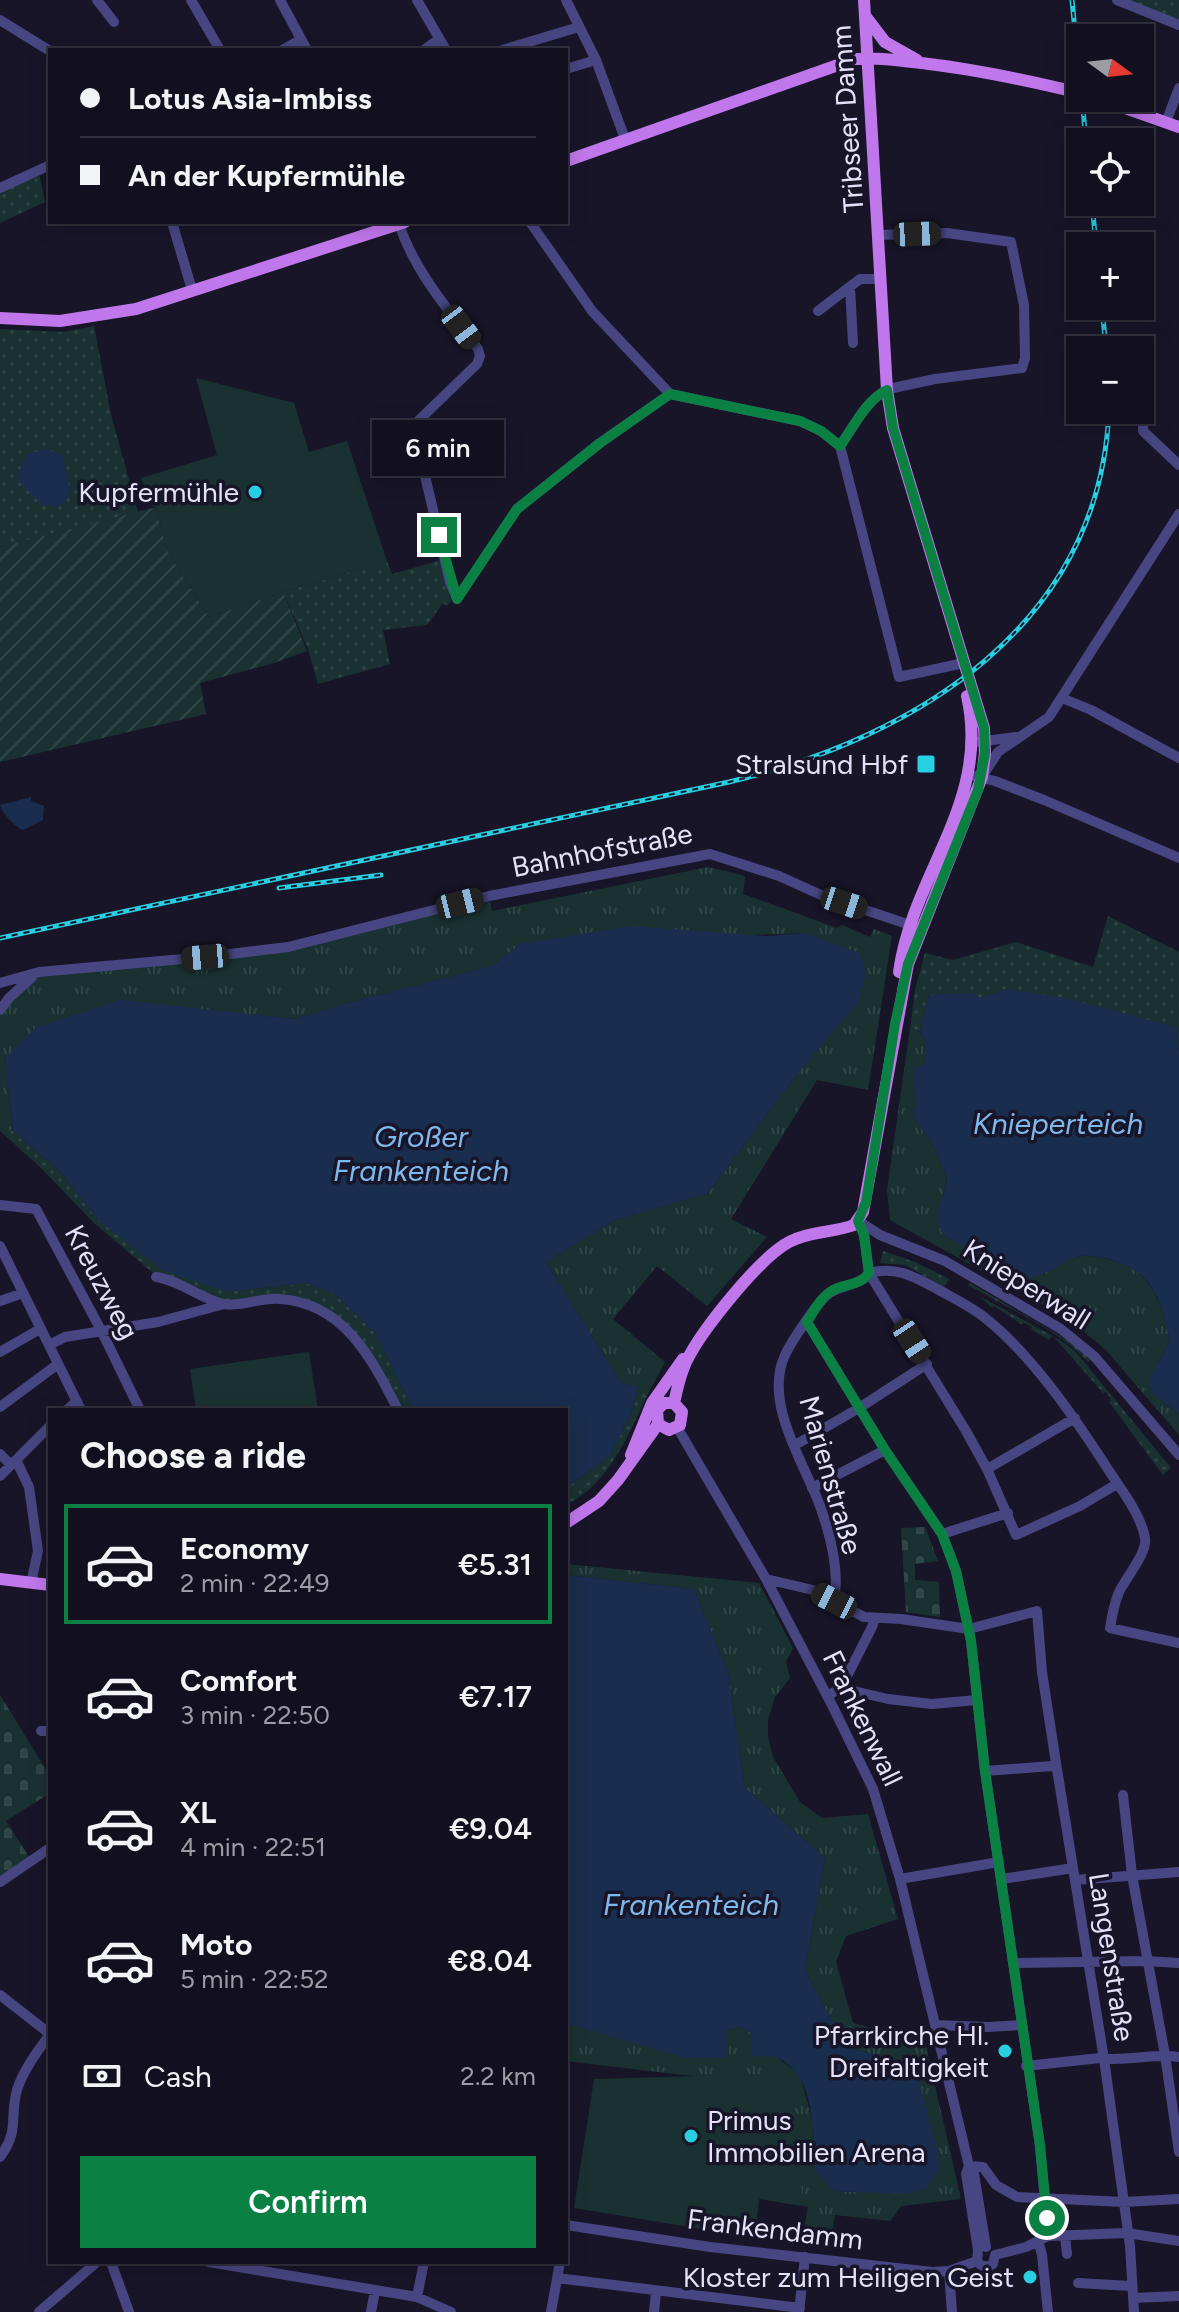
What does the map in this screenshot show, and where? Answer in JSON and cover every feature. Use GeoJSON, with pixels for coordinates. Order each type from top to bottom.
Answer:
{"type":"FeatureCollection","features":[{"type":"Feature","properties":{"kind":"main road","name":"Tribseer Damm"},"geometry":{"type":"LineString","coordinates":[[858,1221],[866,1202],[914,927],[969,775],[974,742],[984,728],[893,428],[886,391],[864,0]]}},
{"type":"Feature","properties":{"kind":"main road"},"geometry":{"type":"LineString","coordinates":[[865,14],[885,42],[920,63]]}},
{"type":"Feature","properties":{"kind":"main road"},"geometry":{"type":"LineString","coordinates":[[568,160],[855,59],[920,63],[1007,76],[1066,90]]}},
{"type":"Feature","properties":{"kind":"main road"},"geometry":{"type":"LineString","coordinates":[[1137,112],[1179,127]]}},
{"type":"Feature","properties":{"kind":"main road"},"geometry":{"type":"LineString","coordinates":[[0,318],[60,321],[136,309],[399,224]]}},
{"type":"Feature","properties":{"kind":"main road","name":"Tribseer Damm"},"geometry":{"type":"LineString","coordinates":[[914,927],[982,777],[951,618]]}},
{"type":"Feature","properties":{"kind":"main road","name":"Frankenwall"},"geometry":{"type":"LineString","coordinates":[[677,1427],[682,1421],[682,1412],[674,1403],[680,1376],[693,1348],[736,1294],[775,1251],[804,1235],[850,1227],[858,1221]]}},
{"type":"Feature","properties":{"kind":"main road"},"geometry":{"type":"LineString","coordinates":[[630,1464],[632,1449],[652,1403],[676,1366],[693,1348]]}},
{"type":"Feature","properties":{"kind":"main road"},"geometry":{"type":"LineString","coordinates":[[568,1522],[599,1501],[658,1424],[657,1410],[664,1403],[674,1403]]}},
{"type":"Feature","properties":{"kind":"main road"},"geometry":{"type":"LineString","coordinates":[[658,1424],[664,1429],[677,1427]]}},
{"type":"Feature","properties":{"kind":"main road"},"geometry":{"type":"LineString","coordinates":[[0,1579],[48,1585]]}},
{"type":"Feature","properties":{"kind":"street"},"geometry":{"type":"LineString","coordinates":[[97,0],[114,22]]}},
{"type":"Feature","properties":{"kind":"street"},"geometry":{"type":"LineString","coordinates":[[191,0],[219,48]]}},
{"type":"Feature","properties":{"kind":"street"},"geometry":{"type":"LineString","coordinates":[[280,0],[304,45]]}},
{"type":"Feature","properties":{"kind":"street"},"geometry":{"type":"LineString","coordinates":[[417,0],[445,48]]}},
{"type":"Feature","properties":{"kind":"street"},"geometry":{"type":"LineString","coordinates":[[566,0],[596,60],[625,139]]}},
{"type":"Feature","properties":{"kind":"street"},"geometry":{"type":"LineString","coordinates":[[1117,0],[1179,25]]}},
{"type":"Feature","properties":{"kind":"street"},"geometry":{"type":"LineString","coordinates":[[0,20],[48,50]]}},
{"type":"Feature","properties":{"kind":"street"},"geometry":{"type":"LineString","coordinates":[[509,48],[579,27]]}},
{"type":"Feature","properties":{"kind":"street"},"geometry":{"type":"LineString","coordinates":[[427,48],[439,39]]}},
{"type":"Feature","properties":{"kind":"street"},"geometry":{"type":"LineString","coordinates":[[568,68],[596,60]]}},
{"type":"Feature","properties":{"kind":"street"},"geometry":{"type":"LineString","coordinates":[[1166,122],[1179,88]]}},
{"type":"Feature","properties":{"kind":"street"},"geometry":{"type":"LineString","coordinates":[[0,188],[48,166]]}},
{"type":"Feature","properties":{"kind":"street"},"geometry":{"type":"LineString","coordinates":[[173,224],[192,290]]}},
{"type":"Feature","properties":{"kind":"street"},"geometry":{"type":"LineString","coordinates":[[402,224],[415,262],[480,356],[477,364],[417,422],[414,429],[450,582],[457,599],[517,509],[600,443],[670,394]]}},
{"type":"Feature","properties":{"kind":"street"},"geometry":{"type":"LineString","coordinates":[[531,224],[592,311],[670,394],[800,421],[821,431],[840,446],[899,677],[959,664]]}},
{"type":"Feature","properties":{"kind":"street","name":"Tribseer Damm"},"geometry":{"type":"LineString","coordinates":[[878,235],[947,233],[1011,242],[1024,305],[1025,358],[1022,368],[935,379],[886,391]]}},
{"type":"Feature","properties":{"kind":"street"},"geometry":{"type":"LineString","coordinates":[[818,311],[860,279],[880,279]]}},
{"type":"Feature","properties":{"kind":"street"},"geometry":{"type":"LineString","coordinates":[[850,287],[853,343]]}},
{"type":"Feature","properties":{"kind":"street"},"geometry":{"type":"LineString","coordinates":[[840,446],[886,391]]}},
{"type":"Feature","properties":{"kind":"street"},"geometry":{"type":"LineString","coordinates":[[1143,424],[1143,431],[1179,465]]}},
{"type":"Feature","properties":{"kind":"street"},"geometry":{"type":"LineString","coordinates":[[982,777],[996,755],[1041,724],[1062,698],[1179,514]]}},
{"type":"Feature","properties":{"kind":"street"},"geometry":{"type":"LineString","coordinates":[[1062,698],[1091,710],[1179,758]]}},
{"type":"Feature","properties":{"kind":"street"},"geometry":{"type":"LineString","coordinates":[[974,742],[1018,737]]}},
{"type":"Feature","properties":{"kind":"street"},"geometry":{"type":"LineString","coordinates":[[969,775],[1039,798],[1179,858]]}},
{"type":"Feature","properties":{"kind":"street","name":"Bahnhofstraße"},"geometry":{"type":"LineString","coordinates":[[0,983],[39,972],[288,947],[489,896],[710,854],[779,876],[821,895],[914,927]]}},
{"type":"Feature","properties":{"kind":"street"},"geometry":{"type":"LineString","coordinates":[[0,1010],[39,972]]}},
{"type":"Feature","properties":{"kind":"street","name":"Kreuzweg"},"geometry":{"type":"LineString","coordinates":[[0,1205],[36,1209],[139,1408]]}},
{"type":"Feature","properties":{"kind":"street"},"geometry":{"type":"LineString","coordinates":[[858,1221],[864,1235],[869,1273],[927,1364],[987,1469],[1016,1535],[1080,1506],[1117,1484]]}},
{"type":"Feature","properties":{"kind":"street","name":"Knieperwall"},"geometry":{"type":"LineString","coordinates":[[858,1221],[880,1235],[945,1261],[1061,1329],[1094,1356],[1179,1455]]}},
{"type":"Feature","properties":{"kind":"street"},"geometry":{"type":"LineString","coordinates":[[0,1246],[3,1258],[79,1405]]}},
{"type":"Feature","properties":{"kind":"street"},"geometry":{"type":"LineString","coordinates":[[869,1273],[890,1269],[905,1272],[979,1313],[1010,1342],[1075,1418],[1130,1501],[1146,1539],[1145,1547],[1120,1591],[1110,1628],[1179,1643]]}},
{"type":"Feature","properties":{"kind":"street","name":"Marienstraße"},"geometry":{"type":"LineString","coordinates":[[834,1601],[836,1590],[830,1538],[784,1420],[780,1370],[786,1351],[824,1297],[833,1290],[861,1281],[869,1273]]}},
{"type":"Feature","properties":{"kind":"street"},"geometry":{"type":"LineString","coordinates":[[156,1277],[224,1304]]}},
{"type":"Feature","properties":{"kind":"street"},"geometry":{"type":"LineString","coordinates":[[0,1301],[23,1293]]}},
{"type":"Feature","properties":{"kind":"street"},"geometry":{"type":"LineString","coordinates":[[49,1345],[65,1337],[158,1322],[224,1304],[277,1298],[307,1302],[322,1310],[360,1344],[376,1366],[397,1408]]}},
{"type":"Feature","properties":{"kind":"street"},"geometry":{"type":"LineString","coordinates":[[807,1322],[885,1450],[942,1534],[956,1571],[969,1629],[985,1771],[1040,2146],[1045,2200],[1042,2255],[1048,2312]]}},
{"type":"Feature","properties":{"kind":"street"},"geometry":{"type":"LineString","coordinates":[[0,1352],[40,1329]]}},
{"type":"Feature","properties":{"kind":"street"},"geometry":{"type":"LineString","coordinates":[[0,1407],[58,1364]]}},
{"type":"Feature","properties":{"kind":"street"},"geometry":{"type":"LineString","coordinates":[[795,1445],[927,1364]]}},
{"type":"Feature","properties":{"kind":"street"},"geometry":{"type":"LineString","coordinates":[[987,1469],[1075,1418]]}},
{"type":"Feature","properties":{"kind":"street","name":"Frankenwall"},"geometry":{"type":"LineString","coordinates":[[677,1427],[766,1579],[873,1789],[900,1879],[969,2166],[966,2174],[984,2253]]}},
{"type":"Feature","properties":{"kind":"street"},"geometry":{"type":"LineString","coordinates":[[0,1476],[48,1428]]}},
{"type":"Feature","properties":{"kind":"street"},"geometry":{"type":"LineString","coordinates":[[812,1488],[885,1450]]}},
{"type":"Feature","properties":{"kind":"street"},"geometry":{"type":"LineString","coordinates":[[0,1454],[13,1462],[29,1487],[38,1551],[31,1583]]}},
{"type":"Feature","properties":{"kind":"street"},"geometry":{"type":"LineString","coordinates":[[942,1534],[1008,1513]]}},
{"type":"Feature","properties":{"kind":"street"},"geometry":{"type":"LineString","coordinates":[[766,1579],[793,1584],[848,1610],[873,1618],[969,1629]]}},
{"type":"Feature","properties":{"kind":"street","name":"Langenstraße"},"geometry":{"type":"LineString","coordinates":[[969,1629],[1037,1611],[1042,1672],[1124,2202],[1134,2312]]}},
{"type":"Feature","properties":{"kind":"street"},"geometry":{"type":"LineString","coordinates":[[827,1696],[841,1688],[873,1625],[873,1618]]}},
{"type":"Feature","properties":{"kind":"street"},"geometry":{"type":"LineString","coordinates":[[841,1688],[888,1699],[932,1704],[977,1700]]}},
{"type":"Feature","properties":{"kind":"street"},"geometry":{"type":"LineString","coordinates":[[985,1771],[1052,1766],[1056,1763]]}},
{"type":"Feature","properties":{"kind":"street"},"geometry":{"type":"LineString","coordinates":[[1123,1795],[1132,1875],[1165,2055],[1179,2152]]}},
{"type":"Feature","properties":{"kind":"street"},"geometry":{"type":"LineString","coordinates":[[0,1882],[48,1849]]}},
{"type":"Feature","properties":{"kind":"street"},"geometry":{"type":"LineString","coordinates":[[900,1879],[999,1862]]}},
{"type":"Feature","properties":{"kind":"street"},"geometry":{"type":"LineString","coordinates":[[1002,1879],[1073,1868]]}},
{"type":"Feature","properties":{"kind":"street"},"geometry":{"type":"LineString","coordinates":[[1075,1880],[1179,1872]]}},
{"type":"Feature","properties":{"kind":"street"},"geometry":{"type":"LineString","coordinates":[[1013,1963],[1179,1963]]}},
{"type":"Feature","properties":{"kind":"street"},"geometry":{"type":"LineString","coordinates":[[0,1995],[48,2032]]}},
{"type":"Feature","properties":{"kind":"street"},"geometry":{"type":"LineString","coordinates":[[935,2025],[1021,2025]]}},
{"type":"Feature","properties":{"kind":"street"},"geometry":{"type":"LineString","coordinates":[[0,2157],[12,2140],[14,2106],[22,2076],[48,2037]]}},
{"type":"Feature","properties":{"kind":"street"},"geometry":{"type":"LineString","coordinates":[[1026,2066],[1165,2055],[1179,2057]]}},
{"type":"Feature","properties":{"kind":"street"},"geometry":{"type":"LineString","coordinates":[[969,2166],[978,2164],[983,2167],[996,2185],[1017,2197],[1124,2202],[1179,2199]]}},
{"type":"Feature","properties":{"kind":"street","name":"Frankendamm"},"geometry":{"type":"LineString","coordinates":[[568,2227],[909,2270],[949,2271],[984,2253],[1026,2247],[1043,2238],[1127,2233],[1179,2241]]}},
{"type":"Feature","properties":{"kind":"street"},"geometry":{"type":"LineString","coordinates":[[1065,2236],[1067,2254]]}},
{"type":"Feature","properties":{"kind":"street"},"geometry":{"type":"LineString","coordinates":[[557,2278],[799,2310],[805,2257]]}},
{"type":"Feature","properties":{"kind":"street"},"geometry":{"type":"LineString","coordinates":[[39,2312],[95,2264]]}},
{"type":"Feature","properties":{"kind":"street"},"geometry":{"type":"LineString","coordinates":[[112,2264],[129,2312]]}},
{"type":"Feature","properties":{"kind":"street"},"geometry":{"type":"LineString","coordinates":[[230,2264],[417,2297],[451,2312]]}},
{"type":"Feature","properties":{"kind":"street"},"geometry":{"type":"LineString","coordinates":[[417,2297],[424,2264]]}},
{"type":"Feature","properties":{"kind":"street"},"geometry":{"type":"LineString","coordinates":[[551,2312],[560,2264]]}},
{"type":"Feature","properties":{"kind":"street"},"geometry":{"type":"LineString","coordinates":[[949,2271],[952,2312]]}},
{"type":"Feature","properties":{"kind":"street"},"geometry":{"type":"LineString","coordinates":[[1078,2283],[1179,2296]]}},
{"type":"Feature","properties":{"kind":"street"},"geometry":{"type":"LineString","coordinates":[[371,2312],[375,2291]]}},
{"type":"Feature","properties":{"kind":"street"},"geometry":{"type":"LineString","coordinates":[[654,2312],[656,2292]]}},
{"type":"Feature","properties":{"kind":"green space"},"geometry":{"type":"Polygon","coordinates":[[[1117,0],[1179,0],[1179,25],[1117,0]]]}},
{"type":"Feature","properties":{"kind":"green space"},"geometry":{"type":"Polygon","coordinates":[[[39,172],[45,202],[0,223],[0,192],[39,172]]]}},
{"type":"Feature","properties":{"kind":"green space"},"geometry":{"type":"Polygon","coordinates":[[[94,326],[111,415],[138,512],[0,547],[0,329],[64,332],[94,326]]]}},
{"type":"Feature","properties":{"kind":"green space","name":"Kupfermühle"},"geometry":{"type":"Polygon","coordinates":[[[196,378],[294,403],[309,452],[347,441],[387,561],[209,617],[167,550],[156,507],[152,506],[141,478],[217,455],[196,378]]]}},
{"type":"Feature","properties":{"kind":"green space"},"geometry":{"type":"Polygon","coordinates":[[[156,507],[167,550],[209,617],[283,592],[307,651],[200,683],[206,714],[0,762],[0,547],[156,507]]]}},
{"type":"Feature","properties":{"kind":"green space"},"geometry":{"type":"Polygon","coordinates":[[[441,560],[451,601],[447,606],[443,603],[427,625],[383,630],[390,664],[318,684],[308,649],[283,592],[387,561],[392,574],[441,560]]]}},
{"type":"Feature","properties":{"kind":"green space"},"geometry":{"type":"Polygon","coordinates":[[[708,867],[745,877],[743,894],[837,928],[842,925],[870,937],[874,929],[892,936],[868,1090],[817,1080],[731,1219],[767,1237],[707,1306],[657,1266],[613,1319],[665,1362],[647,1396],[638,1386],[621,1383],[546,1262],[615,1220],[708,1193],[798,1073],[805,933],[520,944],[492,966],[295,1019],[250,1014],[5,1057],[13,1131],[0,1127],[0,1010],[39,972],[288,947],[489,896],[492,911],[708,867]]]}},
{"type":"Feature","properties":{"kind":"green space"},"geometry":{"type":"Polygon","coordinates":[[[1108,916],[1179,952],[1179,1051],[1176,1027],[1007,989],[980,998],[929,995],[920,1032],[910,1028],[915,990],[925,953],[953,960],[1016,942],[1093,967],[1108,916]]]}},
{"type":"Feature","properties":{"kind":"green space"},"geometry":{"type":"Polygon","coordinates":[[[910,1028],[922,1035],[926,1045],[913,1117],[932,1143],[947,1178],[941,1231],[1021,1280],[1060,1262],[1083,1256],[1125,1265],[1146,1280],[1159,1302],[1170,1341],[1157,1364],[1162,1401],[1179,1414],[1179,1435],[1106,1350],[1070,1320],[890,1220],[887,1190],[910,1028]]]}},
{"type":"Feature","properties":{"kind":"green space"},"geometry":{"type":"Polygon","coordinates":[[[0,1127],[13,1131],[59,1170],[97,1219],[228,1292],[305,1283],[335,1294],[376,1334],[412,1408],[397,1408],[360,1344],[307,1302],[224,1304],[153,1273],[94,1223],[0,1131],[0,1127]]]}},
{"type":"Feature","properties":{"kind":"green space"},"geometry":{"type":"Polygon","coordinates":[[[883,1251],[949,1279],[944,1288],[905,1265],[880,1263],[883,1251]]]}},
{"type":"Feature","properties":{"kind":"green space"},"geometry":{"type":"Polygon","coordinates":[[[970,1283],[1062,1337],[1092,1359],[1088,1362],[1063,1340],[968,1285],[970,1283]]]}},
{"type":"Feature","properties":{"kind":"green space"},"geometry":{"type":"Polygon","coordinates":[[[981,1297],[1060,1340],[1075,1351],[1171,1468],[1163,1475],[1109,1402],[1111,1399],[1106,1392],[1103,1393],[1054,1337],[1049,1340],[1032,1327],[1021,1324],[994,1306],[992,1308],[981,1297]]]}},
{"type":"Feature","properties":{"kind":"green space"},"geometry":{"type":"Polygon","coordinates":[[[309,1352],[318,1408],[196,1408],[190,1369],[309,1352]]]}},
{"type":"Feature","properties":{"kind":"green space"},"geometry":{"type":"Polygon","coordinates":[[[639,1386],[647,1396],[615,1458],[594,1485],[568,1504],[568,1487],[610,1456],[631,1413],[639,1386]]]}},
{"type":"Feature","properties":{"kind":"green space"},"geometry":{"type":"Polygon","coordinates":[[[925,1527],[938,1561],[915,1564],[915,1580],[939,1582],[940,1617],[906,1612],[901,1528],[925,1527]]]}},
{"type":"Feature","properties":{"kind":"green space"},"geometry":{"type":"Polygon","coordinates":[[[568,1564],[759,1583],[793,1648],[786,1662],[790,1678],[775,1697],[768,1720],[773,1757],[800,1802],[822,1818],[868,1814],[898,1919],[846,1936],[836,1962],[853,2023],[925,2042],[961,2199],[901,2206],[890,2221],[835,2215],[830,2243],[802,2240],[808,2207],[794,2204],[708,2078],[568,2061],[568,2020],[569,2024],[726,2030],[740,2027],[799,2073],[813,2121],[815,2172],[834,2191],[860,2192],[901,2060],[846,2048],[805,1970],[825,1858],[745,1788],[728,1673],[694,1589],[568,1575],[568,1564]]]}},
{"type":"Feature","properties":{"kind":"green space"},"geometry":{"type":"Polygon","coordinates":[[[0,1695],[48,1773],[48,1794],[6,1821],[29,1857],[0,1876],[0,1695]]]}},
{"type":"Feature","properties":{"kind":"green space","name":"Primus Immobilien Arena"},"geometry":{"type":"Polygon","coordinates":[[[777,2074],[790,2078],[801,2206],[759,2199],[756,2229],[729,2227],[726,2233],[574,2208],[594,2079],[777,2074]]]}},
{"type":"Feature","properties":{"kind":"water"},"geometry":{"type":"Polygon","coordinates":[[[46,449],[62,454],[70,489],[66,501],[57,507],[42,505],[18,481],[27,454],[46,449]]]}},
{"type":"Feature","properties":{"kind":"water"},"geometry":{"type":"Polygon","coordinates":[[[31,797],[31,801],[44,806],[43,820],[23,830],[9,819],[0,805],[31,797]]]}},
{"type":"Feature","properties":{"kind":"water","name":"Großer Frankenteich"},"geometry":{"type":"Polygon","coordinates":[[[630,926],[767,936],[805,933],[860,953],[866,971],[860,1000],[798,1073],[708,1193],[615,1220],[546,1262],[621,1383],[639,1386],[631,1413],[610,1456],[568,1487],[568,1408],[412,1408],[376,1334],[335,1294],[305,1283],[228,1292],[164,1271],[97,1219],[59,1170],[13,1131],[5,1058],[36,1027],[121,1000],[295,1019],[492,966],[520,944],[630,926]]]}},
{"type":"Feature","properties":{"kind":"water","name":"Knieperteich"},"geometry":{"type":"Polygon","coordinates":[[[1007,989],[1065,998],[1176,1027],[1179,1051],[1179,1414],[1151,1392],[1150,1377],[1170,1341],[1157,1298],[1144,1278],[1121,1263],[1081,1256],[1021,1281],[945,1236],[937,1220],[947,1178],[932,1143],[913,1117],[913,1080],[915,1067],[924,1065],[926,1043],[920,1032],[929,995],[973,993],[980,998],[1007,989]]]}},
{"type":"Feature","properties":{"kind":"water","name":"Frankenteich"},"geometry":{"type":"Polygon","coordinates":[[[568,1575],[694,1589],[728,1673],[745,1788],[825,1858],[805,1970],[846,2048],[901,2060],[918,2077],[939,2168],[926,2189],[908,2194],[834,2191],[815,2172],[813,2125],[806,2091],[799,2077],[790,2066],[777,2058],[752,2056],[751,2033],[740,2027],[726,2030],[727,2058],[685,2058],[569,2024],[568,1575]]]}},
{"type":"Feature","properties":{"kind":"railway"},"geometry":{"type":"LineString","coordinates":[[1072,0],[1074,24]]}},
{"type":"Feature","properties":{"kind":"railway"},"geometry":{"type":"LineString","coordinates":[[1083,112],[1085,128]]}},
{"type":"Feature","properties":{"kind":"railway"},"geometry":{"type":"LineString","coordinates":[[1093,216],[1095,232]]}},
{"type":"Feature","properties":{"kind":"railway"},"geometry":{"type":"LineString","coordinates":[[1103,320],[1105,336]]}},
{"type":"Feature","properties":{"kind":"railway"},"geometry":{"type":"LineString","coordinates":[[0,938],[729,782],[799,762],[867,735],[930,701],[986,659],[1035,610],[1072,552],[1098,486],[1107,424]]}},
{"type":"Feature","properties":{"kind":"railway"},"geometry":{"type":"LineString","coordinates":[[279,888],[381,875]]}},
{"type":"Feature","properties":{"kind":"place","name":"Kupfermühle"},"geometry":{"type":"Point","coordinates":[255,492]}},
{"type":"Feature","properties":{"kind":"place","name":"Stralsund Hbf"},"geometry":{"type":"Point","coordinates":[926,764]}},
{"type":"Feature","properties":{"kind":"place","name":"Pfarrkirche Hl. Dreifaltigkeit"},"geometry":{"type":"Point","coordinates":[1005,2051]}},
{"type":"Feature","properties":{"kind":"place","name":"Primus Immobilien Arena"},"geometry":{"type":"Point","coordinates":[691,2136]}},
{"type":"Feature","properties":{"kind":"place","name":"Kloster zum Heiligen Geist"},"geometry":{"type":"Point","coordinates":[1030,2277]}},
{"type":"Feature","properties":{"kind":"route"},"geometry":{"type":"LineString","coordinates":[[439,535],[457,599],[517,509],[600,443],[670,394],[800,421],[821,431],[840,446],[871,402],[887,390],[893,428],[984,728],[985,753],[978,790],[908,964],[866,1202],[858,1221],[864,1235],[869,1273],[861,1281],[833,1290],[824,1297],[807,1322],[885,1450],[942,1534],[956,1571],[971,1641],[985,1771],[1040,2146],[1047,2218]]}}]}
